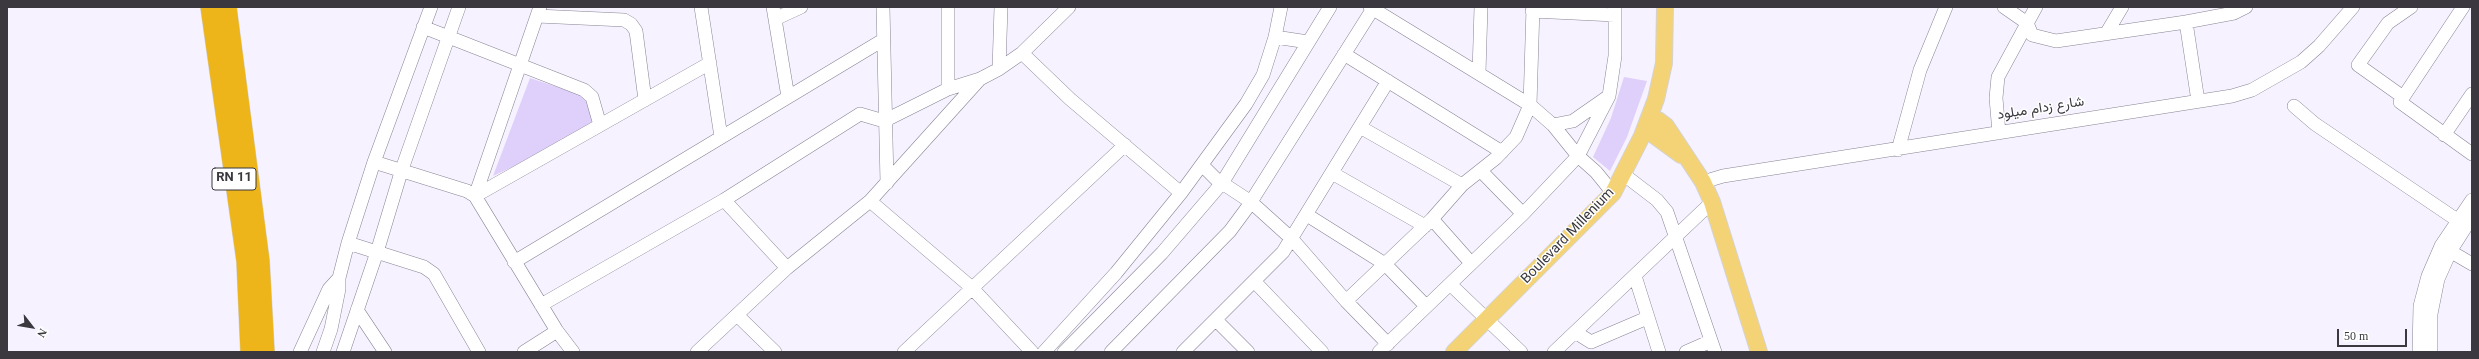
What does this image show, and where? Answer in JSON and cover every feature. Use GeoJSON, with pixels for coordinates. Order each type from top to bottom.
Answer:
{"type":"FeatureCollection","features":[{"type":"Feature","properties":{"kind":"highway","name":"RN 11"},"geometry":{"type":"LineString","coordinates":[[210,7],[246,261],[250,352]]}},
{"type":"Feature","properties":{"kind":"highway","name":"RN 11"},"geometry":{"type":"LineString","coordinates":[[227,7],[260,261],[265,352]]}},
{"type":"Feature","properties":{"kind":"main road","name":"Boulevard Millenium"},"geometry":{"type":"LineString","coordinates":[[1454,352],[1488,320],[1613,193],[1648,121],[1656,99],[1664,63],[1665,7]]}},
{"type":"Feature","properties":{"kind":"main road"},"geometry":{"type":"LineString","coordinates":[[1656,99],[1672,143]]}},
{"type":"Feature","properties":{"kind":"main road"},"geometry":{"type":"LineString","coordinates":[[1648,121],[1662,123],[1672,143],[1687,159],[1703,182],[1712,202],[1759,352]]}},
{"type":"Feature","properties":{"kind":"main road"},"geometry":{"type":"LineString","coordinates":[[1626,168],[1636,155],[1651,147],[1672,143]]}},
{"type":"Feature","properties":{"kind":"street"},"geometry":{"type":"LineString","coordinates":[[323,352],[337,301],[339,278],[348,243],[374,162],[431,7]]}},
{"type":"Feature","properties":{"kind":"street"},"geometry":{"type":"LineString","coordinates":[[342,352],[377,252],[402,169],[459,7]]}},
{"type":"Feature","properties":{"kind":"street"},"geometry":{"type":"LineString","coordinates":[[701,7],[721,137]]}},
{"type":"Feature","properties":{"kind":"street"},"geometry":{"type":"LineString","coordinates":[[788,97],[774,13],[801,7]]}},
{"type":"Feature","properties":{"kind":"street"},"geometry":{"type":"LineString","coordinates":[[883,7],[884,121],[887,183]]}},
{"type":"Feature","properties":{"kind":"street"},"geometry":{"type":"LineString","coordinates":[[948,7],[948,89]]}},
{"type":"Feature","properties":{"kind":"street"},"geometry":{"type":"LineString","coordinates":[[999,69],[1001,7]]}},
{"type":"Feature","properties":{"kind":"street"},"geometry":{"type":"LineString","coordinates":[[541,305],[724,200],[860,114],[884,121],[948,89],[980,79],[999,69],[1022,53],[1069,7]]}},
{"type":"Feature","properties":{"kind":"street"},"geometry":{"type":"LineString","coordinates":[[1044,352],[1116,272],[1181,193],[1246,104],[1263,75],[1275,38],[1282,7]]}},
{"type":"Feature","properties":{"kind":"street"},"geometry":{"type":"LineString","coordinates":[[1064,352],[1162,253],[1222,183],[1330,7]]}},
{"type":"Feature","properties":{"kind":"street"},"geometry":{"type":"LineString","coordinates":[[1898,150],[1920,70],[1946,7]]}},
{"type":"Feature","properties":{"kind":"street"},"geometry":{"type":"LineString","coordinates":[[2004,7],[2027,22],[2032,35],[2052,41],[2191,22],[2234,13],[2246,7]]}},
{"type":"Feature","properties":{"kind":"street"},"geometry":{"type":"LineString","coordinates":[[1998,133],[1996,98],[1998,77],[2036,7]]}},
{"type":"Feature","properties":{"kind":"street"},"geometry":{"type":"LineString","coordinates":[[2106,34],[2122,7]]}},
{"type":"Feature","properties":{"kind":"street"},"geometry":{"type":"LineString","coordinates":[[2198,101],[2191,22],[2200,7]]}},
{"type":"Feature","properties":{"kind":"street","name":"شارع زدام ميلود"},"geometry":{"type":"LineString","coordinates":[[1703,182],[1723,176],[1898,150],[2232,96],[2252,90],[2286,72],[2310,56],[2353,7]]}},
{"type":"Feature","properties":{"kind":"street"},"geometry":{"type":"LineString","coordinates":[[2403,97],[2358,65],[2388,22],[2412,7]]}},
{"type":"Feature","properties":{"kind":"street"},"geometry":{"type":"LineString","coordinates":[[2463,7],[2400,102],[2472,154]]}},
{"type":"Feature","properties":{"kind":"street"},"geometry":{"type":"LineString","coordinates":[[1111,352],[1230,231],[1251,202],[1372,8],[1530,105],[1554,125],[1578,156],[1596,172],[1613,193]]}},
{"type":"Feature","properties":{"kind":"street"},"geometry":{"type":"LineString","coordinates":[[1478,9],[1479,73]]}},
{"type":"Feature","properties":{"kind":"street"},"geometry":{"type":"LineString","coordinates":[[1202,165],[1222,183],[1251,202],[1292,239],[1346,301],[1383,348],[1523,214],[1578,156],[1609,96],[1616,56],[1615,11],[1533,9],[1530,105],[1516,137],[1481,171],[1462,185],[1429,222],[1346,301]]}},
{"type":"Feature","properties":{"kind":"street"},"geometry":{"type":"LineString","coordinates":[[475,196],[538,11],[624,20],[631,24],[636,31],[645,100]]}},
{"type":"Feature","properties":{"kind":"street"},"geometry":{"type":"LineString","coordinates":[[423,27],[448,35],[584,90],[592,97],[600,125]]}},
{"type":"Feature","properties":{"kind":"street"},"geometry":{"type":"LineString","coordinates":[[1275,38],[1308,42]]}},
{"type":"Feature","properties":{"kind":"street"},"geometry":{"type":"LineString","coordinates":[[514,262],[883,40]]}},
{"type":"Feature","properties":{"kind":"street"},"geometry":{"type":"LineString","coordinates":[[1022,53],[1038,71],[1181,193]]}},
{"type":"Feature","properties":{"kind":"street"},"geometry":{"type":"LineString","coordinates":[[1344,54],[1502,152]]}},
{"type":"Feature","properties":{"kind":"street"},"geometry":{"type":"LineString","coordinates":[[475,196],[710,63]]}},
{"type":"Feature","properties":{"kind":"street"},"geometry":{"type":"LineString","coordinates":[[697,352],[787,268],[870,200],[980,79]]}},
{"type":"Feature","properties":{"kind":"street"},"geometry":{"type":"LineString","coordinates":[[1183,352],[1255,282],[1292,239],[1388,81]]}},
{"type":"Feature","properties":{"kind":"street"},"geometry":{"type":"LineString","coordinates":[[2444,135],[2472,94]]}},
{"type":"Feature","properties":{"kind":"street"},"geometry":{"type":"LineString","coordinates":[[1554,125],[1573,121],[1609,96]]}},
{"type":"Feature","properties":{"kind":"street"},"geometry":{"type":"LineString","coordinates":[[2294,106],[2315,124],[2465,221]]}},
{"type":"Feature","properties":{"kind":"street"},"geometry":{"type":"LineString","coordinates":[[1360,127],[1462,185]]}},
{"type":"Feature","properties":{"kind":"street"},"geometry":{"type":"LineString","coordinates":[[904,352],[971,287],[1125,145]]}},
{"type":"Feature","properties":{"kind":"street"},"geometry":{"type":"LineString","coordinates":[[374,162],[402,169],[467,191],[475,196],[557,331],[573,352]]}},
{"type":"Feature","properties":{"kind":"street"},"geometry":{"type":"LineString","coordinates":[[1626,168],[1667,212],[1676,234],[1713,346],[1686,352]]}},
{"type":"Feature","properties":{"kind":"street"},"geometry":{"type":"LineString","coordinates":[[1481,171],[1523,214]]}},
{"type":"Feature","properties":{"kind":"street"},"geometry":{"type":"LineString","coordinates":[[1332,173],[1429,222],[1471,263]]}},
{"type":"Feature","properties":{"kind":"street"},"geometry":{"type":"LineString","coordinates":[[724,200],[787,268]]}},
{"type":"Feature","properties":{"kind":"street"},"geometry":{"type":"LineString","coordinates":[[870,200],[971,287],[1032,352]]}},
{"type":"Feature","properties":{"kind":"street"},"geometry":{"type":"LineString","coordinates":[[2419,352],[2420,306],[2428,276],[2465,221],[2472,200]]}},
{"type":"Feature","properties":{"kind":"street"},"geometry":{"type":"LineString","coordinates":[[1554,352],[1635,276],[1676,234],[1712,202]]}},
{"type":"Feature","properties":{"kind":"street"},"geometry":{"type":"LineString","coordinates":[[1307,216],[1385,264],[1426,306]]}},
{"type":"Feature","properties":{"kind":"street"},"geometry":{"type":"LineString","coordinates":[[348,243],[424,267],[434,274],[479,352]]}},
{"type":"Feature","properties":{"kind":"street"},"geometry":{"type":"LineString","coordinates":[[2446,248],[2472,264]]}},
{"type":"Feature","properties":{"kind":"street"},"geometry":{"type":"LineString","coordinates":[[2431,352],[2431,314],[2446,248]]}},
{"type":"Feature","properties":{"kind":"street"},"geometry":{"type":"LineString","coordinates":[[1635,276],[1658,352]]}},
{"type":"Feature","properties":{"kind":"street"},"geometry":{"type":"LineString","coordinates":[[300,352],[329,289],[339,278]]}},
{"type":"Feature","properties":{"kind":"street"},"geometry":{"type":"LineString","coordinates":[[1255,282],[1322,352]]}},
{"type":"Feature","properties":{"kind":"street"},"geometry":{"type":"LineString","coordinates":[[1450,284],[1521,352]]}},
{"type":"Feature","properties":{"kind":"street"},"geometry":{"type":"LineString","coordinates":[[357,310],[385,352]]}},
{"type":"Feature","properties":{"kind":"street"},"geometry":{"type":"LineString","coordinates":[[737,315],[775,352]]}},
{"type":"Feature","properties":{"kind":"street"},"geometry":{"type":"LineString","coordinates":[[1575,332],[1591,342],[1647,318]]}},
{"type":"Feature","properties":{"kind":"street"},"geometry":{"type":"LineString","coordinates":[[1216,320],[1248,352]]}},
{"type":"Feature","properties":{"kind":"street"},"geometry":{"type":"LineString","coordinates":[[524,352],[557,331]]}},
{"type":"Feature","properties":{"kind":"shaded area"},"geometry":{"type":"Polygon","coordinates":[[[1624,77],[1647,81],[1627,137],[1610,171],[1593,157],[1611,118],[1624,77]]]}},
{"type":"Feature","properties":{"kind":"shaded area"},"geometry":{"type":"Polygon","coordinates":[[[530,78],[578,94],[588,103],[595,128],[493,176],[530,78]]]}}]}
